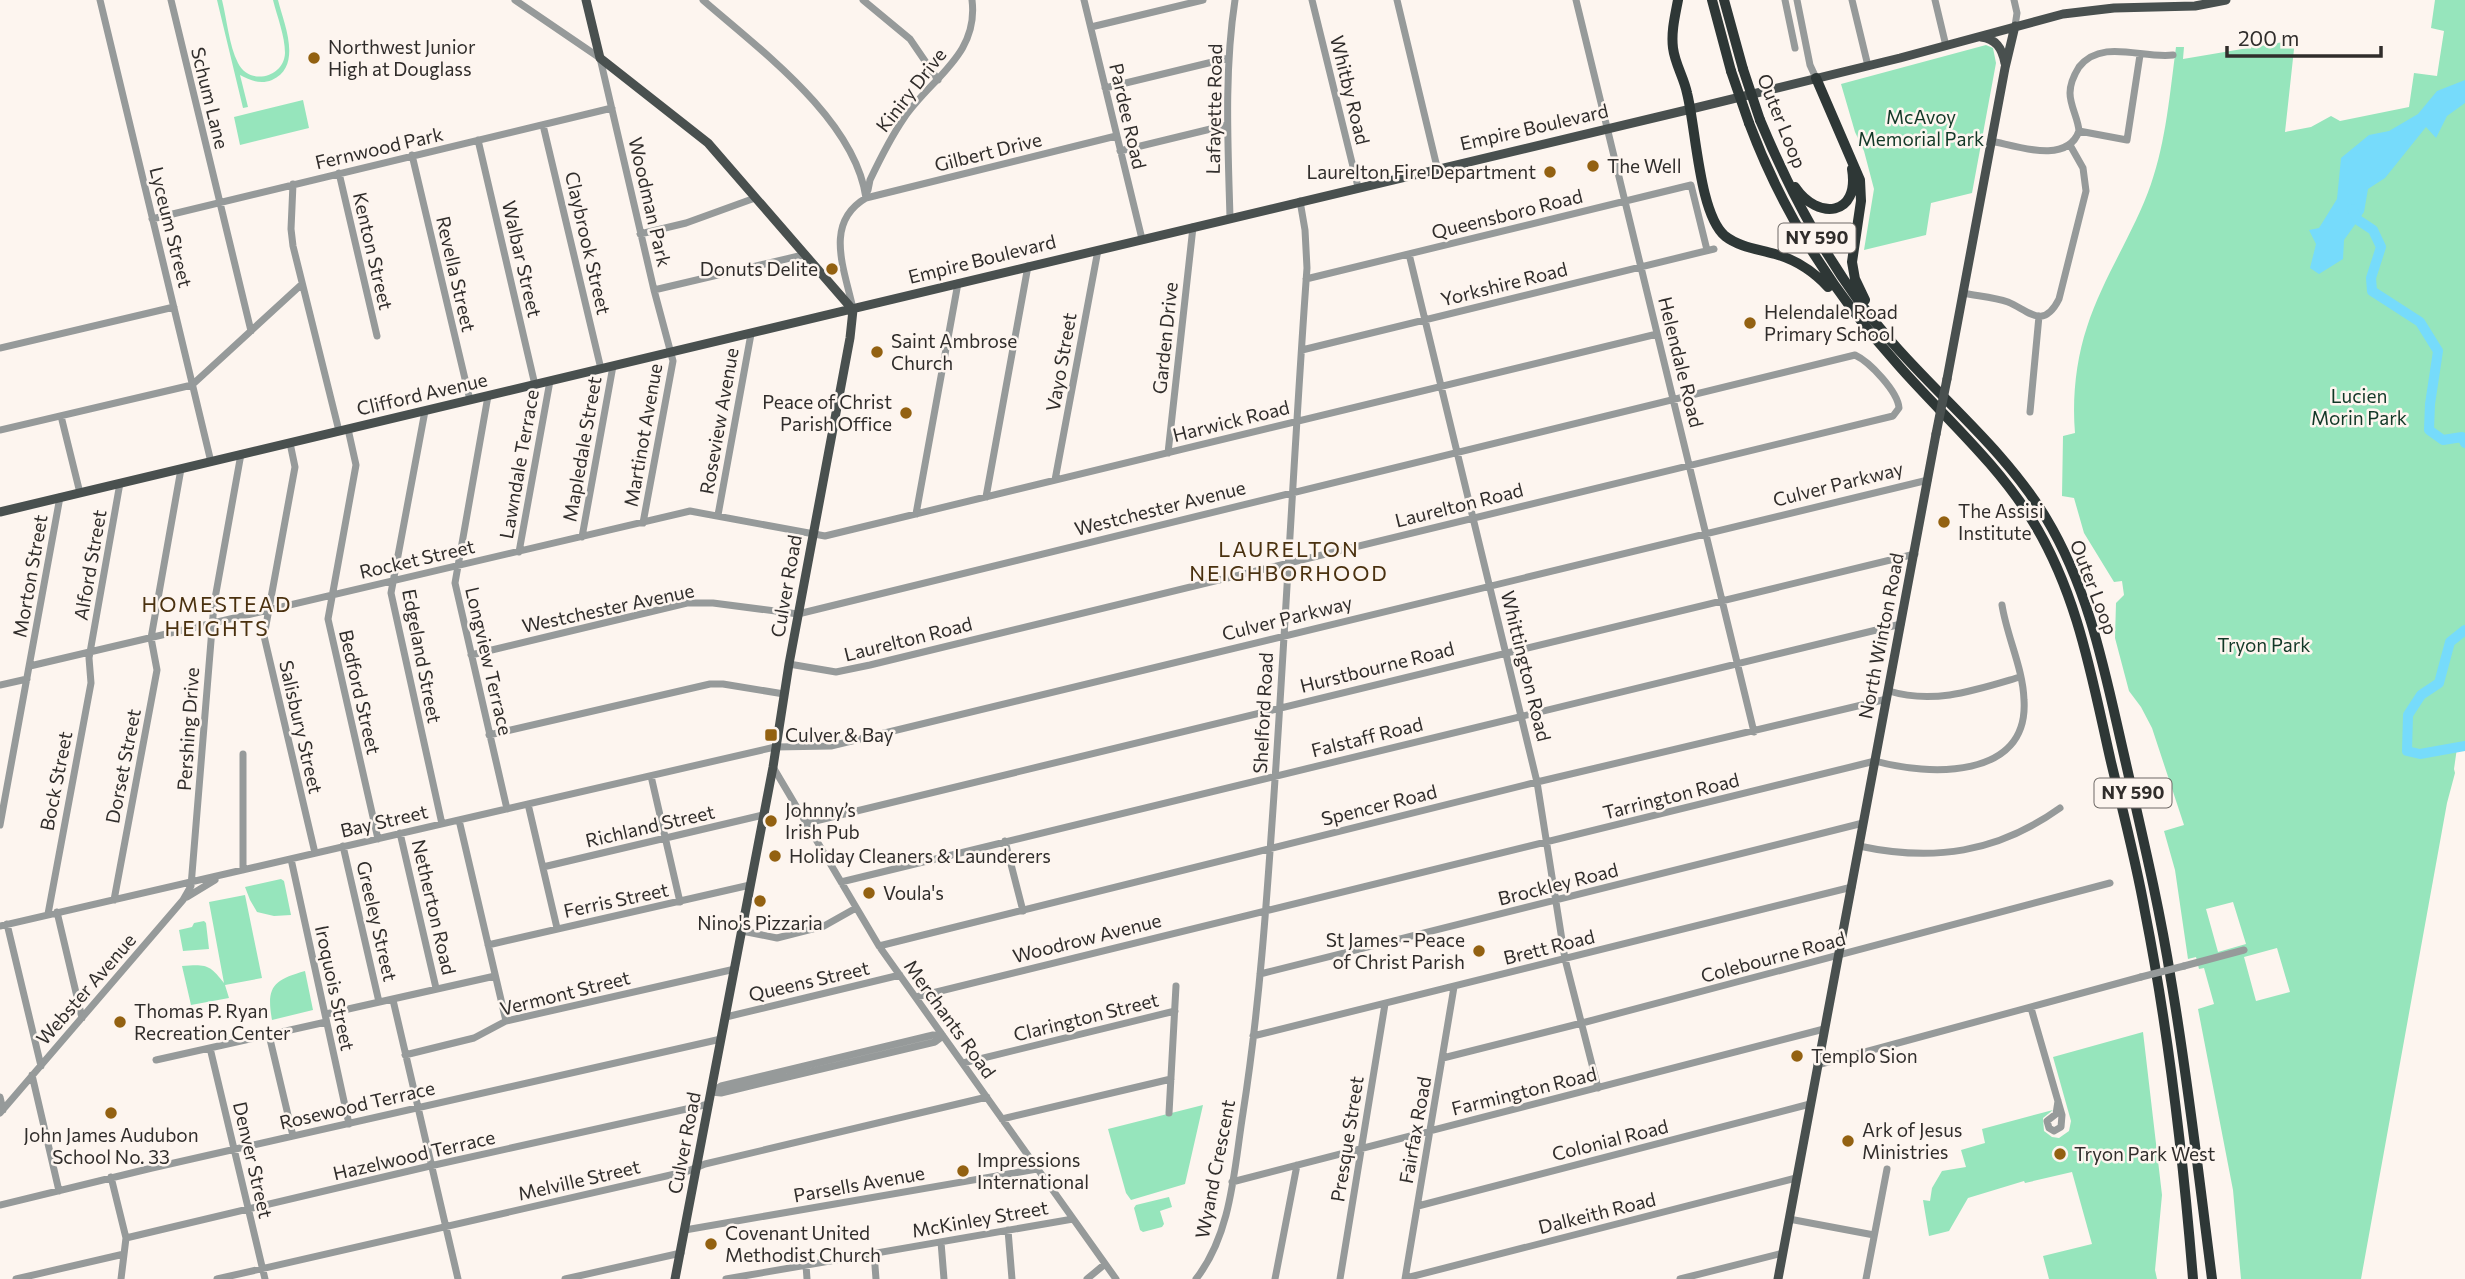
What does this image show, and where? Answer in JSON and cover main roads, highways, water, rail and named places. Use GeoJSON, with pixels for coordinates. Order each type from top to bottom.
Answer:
{"type":"FeatureCollection","features":[{"type":"Feature","properties":{"kind":"highway"},"geometry":{"type":"LineString","coordinates":[[1678,0],[1672,30],[1673,50],[1690,109],[1706,202],[1711,216],[1720,231],[1738,243],[1789,258],[1808,268],[1879,344]]}},
{"type":"Feature","properties":{"kind":"highway","name":"Outer Loop"},"geometry":{"type":"LineString","coordinates":[[1712,0],[1731,71],[1749,123],[1776,188],[1807,245],[1838,292],[1879,344],[1975,446],[2017,496],[2050,552],[2075,612],[2145,911],[2163,1013],[2180,1138],[2193,1279]]}},
{"type":"Feature","properties":{"kind":"highway","name":"Outer Loop"},"geometry":{"type":"LineString","coordinates":[[1724,0],[1760,120],[1813,231],[1853,293],[1894,344],[1991,445],[2027,489],[2061,545],[2090,614],[2156,896],[2178,1025],[2212,1279]]}},
{"type":"Feature","properties":{"kind":"highway"},"geometry":{"type":"LineString","coordinates":[[1816,78],[1859,177],[1861,188],[1852,256],[1854,276],[1868,306],[1894,344]]}},
{"type":"Feature","properties":{"kind":"highway"},"geometry":{"type":"LineString","coordinates":[[1760,120],[1798,190],[1807,201],[1820,208],[1841,206],[1852,193],[1852,171],[1844,142]]}},
{"type":"Feature","properties":{"kind":"main road"},"geometry":{"type":"LineString","coordinates":[[586,0],[600,58],[708,143],[853,310]]}},
{"type":"Feature","properties":{"kind":"main road","name":"Empire Boulevard"},"geometry":{"type":"LineString","coordinates":[[853,310],[1437,167],[1868,66],[2072,13],[2114,4],[2186,7],[2226,0]]}},
{"type":"Feature","properties":{"kind":"main road","name":"North Winton Road"},"geometry":{"type":"LineString","coordinates":[[1778,1279],[1991,141],[2015,26]]}},
{"type":"Feature","properties":{"kind":"main road"},"geometry":{"type":"LineString","coordinates":[[1975,37],[1989,39],[1997,44],[2003,55],[2005,68]]}},
{"type":"Feature","properties":{"kind":"main road","name":"Clifford Avenue"},"geometry":{"type":"LineString","coordinates":[[0,511],[853,310]]}},
{"type":"Feature","properties":{"kind":"main road","name":"Culver Road"},"geometry":{"type":"LineString","coordinates":[[675,1279],[742,931],[853,325],[853,310]]}},
{"type":"Feature","properties":{"kind":"water"},"geometry":{"type":"Polygon","coordinates":[[[2465,80],[2465,103],[2447,116],[2436,138],[2426,127],[2385,178],[2368,189],[2364,212],[2344,240],[2343,259],[2319,274],[2310,268],[2316,244],[2309,230],[2319,228],[2337,199],[2341,158],[2369,135],[2389,131],[2418,114],[2437,91],[2465,80]]]}},
{"type":"Feature","properties":{"kind":"waterway"},"geometry":{"type":"LineString","coordinates":[[2352,209],[2358,220],[2373,230],[2381,247],[2371,278],[2372,291],[2420,322],[2438,351],[2429,430],[2443,440],[2462,437],[2465,443]]}},
{"type":"Feature","properties":{"kind":"waterway"},"geometry":{"type":"LineString","coordinates":[[2465,630],[2450,642],[2439,683],[2421,695],[2408,715],[2407,751],[2420,754],[2465,746]]}},
{"type":"Feature","properties":{"kind":"place","name":"Northwest Junior High at Douglass"},"geometry":{"type":"Point","coordinates":[314,58]}},
{"type":"Feature","properties":{"kind":"place","name":"The Well"},"geometry":{"type":"Point","coordinates":[1593,166]}},
{"type":"Feature","properties":{"kind":"place","name":"Laurelton Fire Department"},"geometry":{"type":"Point","coordinates":[1550,172]}},
{"type":"Feature","properties":{"kind":"place","name":"Donuts Delite"},"geometry":{"type":"Point","coordinates":[832,269]}},
{"type":"Feature","properties":{"kind":"place","name":"Helendale Road Primary School"},"geometry":{"type":"Point","coordinates":[1750,323]}},
{"type":"Feature","properties":{"kind":"place","name":"Saint Ambrose Church"},"geometry":{"type":"Point","coordinates":[877,352]}},
{"type":"Feature","properties":{"kind":"place","name":"Peace of Christ Parish Office"},"geometry":{"type":"Point","coordinates":[906,413]}},
{"type":"Feature","properties":{"kind":"place","name":"The Assisi Institute"},"geometry":{"type":"Point","coordinates":[1944,522]}},
{"type":"Feature","properties":{"kind":"place","name":"Culver & Bay"},"geometry":{"type":"Point","coordinates":[771,735]}},
{"type":"Feature","properties":{"kind":"place","name":"Johnny’s Irish Pub"},"geometry":{"type":"Point","coordinates":[771,821]}},
{"type":"Feature","properties":{"kind":"place","name":"Holiday Cleaners & Launderers"},"geometry":{"type":"Point","coordinates":[775,856]}},
{"type":"Feature","properties":{"kind":"place","name":"Voula's"},"geometry":{"type":"Point","coordinates":[869,893]}},
{"type":"Feature","properties":{"kind":"place","name":"Nino's Pizzaria"},"geometry":{"type":"Point","coordinates":[760,901]}},
{"type":"Feature","properties":{"kind":"place","name":"St James - Peace of Christ Parish"},"geometry":{"type":"Point","coordinates":[1479,951]}},
{"type":"Feature","properties":{"kind":"place","name":"Thomas P. Ryan Recreation Center"},"geometry":{"type":"Point","coordinates":[120,1022]}},
{"type":"Feature","properties":{"kind":"place","name":"Templo Sion"},"geometry":{"type":"Point","coordinates":[1797,1056]}},
{"type":"Feature","properties":{"kind":"place","name":"John James Audubon School No. 33"},"geometry":{"type":"Point","coordinates":[111,1113]}},
{"type":"Feature","properties":{"kind":"place","name":"Ark of Jesus Ministries"},"geometry":{"type":"Point","coordinates":[1848,1141]}},
{"type":"Feature","properties":{"kind":"place","name":"Tryon Park West"},"geometry":{"type":"Point","coordinates":[2060,1154]}},
{"type":"Feature","properties":{"kind":"place","name":"Impressions International"},"geometry":{"type":"Point","coordinates":[963,1171]}},
{"type":"Feature","properties":{"kind":"place","name":"Covenant United Methodist Church"},"geometry":{"type":"Point","coordinates":[711,1244]}},
{"type":"Feature","properties":{"kind":"district","name":"LAURELTON NEIGHBORHOOD"},"geometry":{"type":"Point","coordinates":[1289,562]}},
{"type":"Feature","properties":{"kind":"district","name":"HOMESTEAD HEIGHTS"},"geometry":{"type":"Point","coordinates":[217,617]}},
{"type":"Feature","properties":{"kind":"park label","name":"McAvoy Memorial Park"},"geometry":{"type":"Point","coordinates":[1921,128]}},
{"type":"Feature","properties":{"kind":"park label","name":"Lucien Morin Park"},"geometry":{"type":"Point","coordinates":[2359,407]}},
{"type":"Feature","properties":{"kind":"park label","name":"Tryon Park"},"geometry":{"type":"Point","coordinates":[2264,645]}}]}
